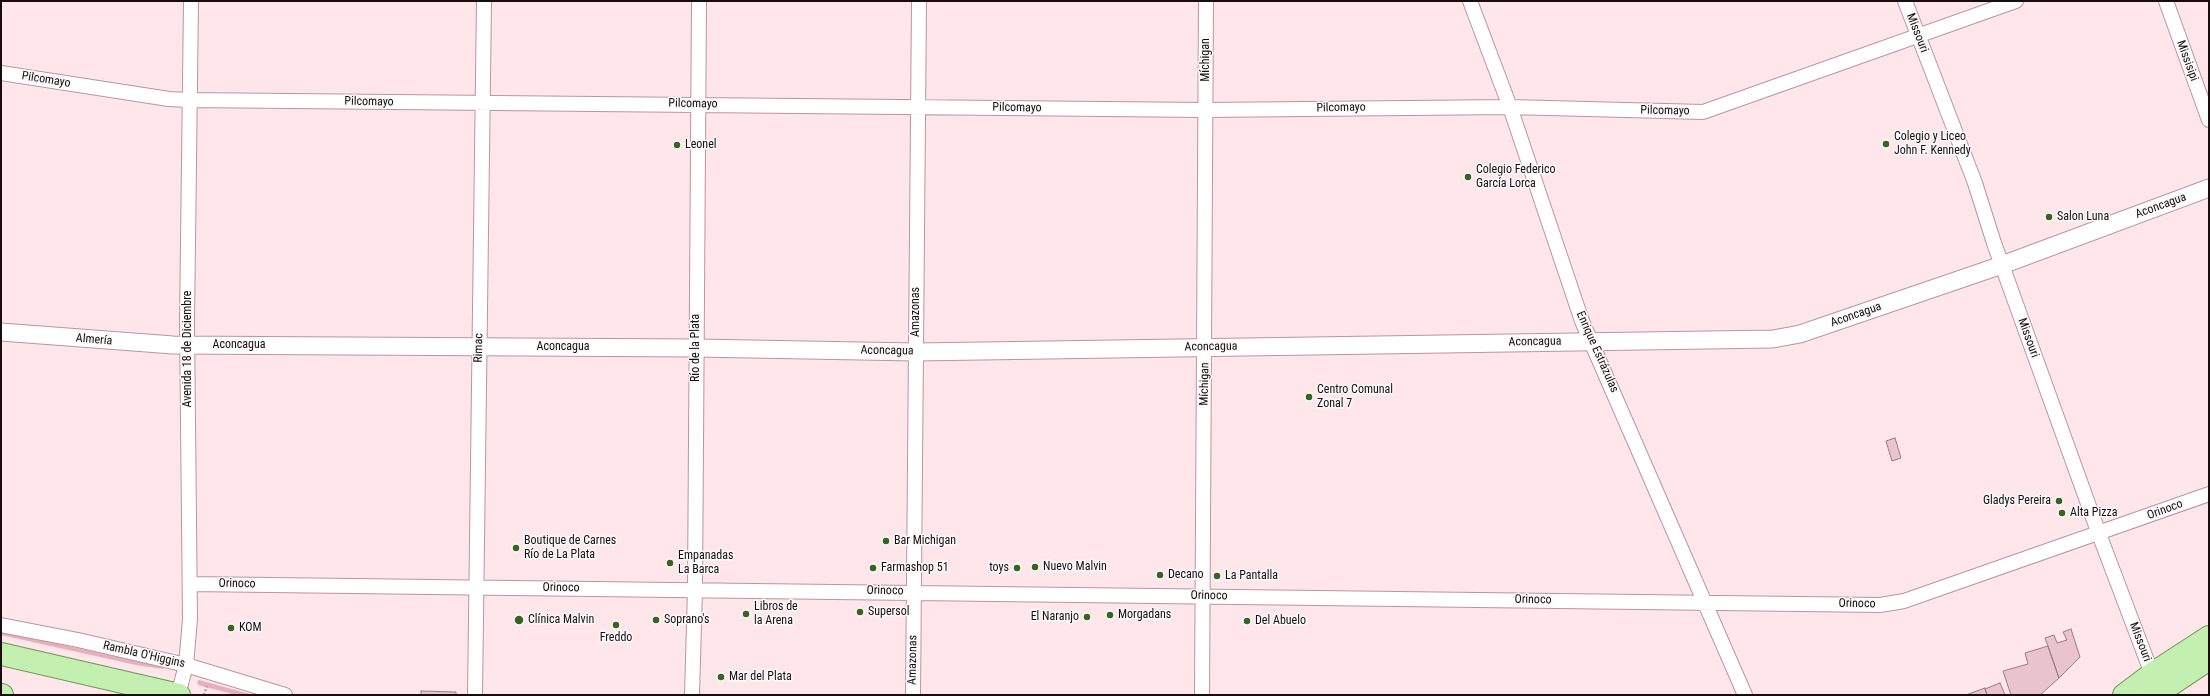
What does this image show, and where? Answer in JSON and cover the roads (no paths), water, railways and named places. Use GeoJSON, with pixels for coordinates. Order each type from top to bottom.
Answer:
{"type":"FeatureCollection","features":[{"type":"Feature","properties":{"kind":"main road"},"geometry":{"type":"LineString","coordinates":[[2124,695],[2152,674],[2209,637]]}},
{"type":"Feature","properties":{"kind":"main road"},"geometry":{"type":"LineString","coordinates":[[1,654],[178,695]]}},
{"type":"Feature","properties":{"kind":"main road"},"geometry":{"type":"LineString","coordinates":[[2155,695],[2209,659]]}},
{"type":"Feature","properties":{"kind":"street","name":"Avenida 18 de Diciembre"},"geometry":{"type":"LineString","coordinates":[[178,695],[186,665],[190,584],[188,345],[191,1]]}},
{"type":"Feature","properties":{"kind":"street","name":"Rimac"},"geometry":{"type":"LineString","coordinates":[[475,695],[484,1]]}},
{"type":"Feature","properties":{"kind":"street","name":"Río de la Plata"},"geometry":{"type":"LineString","coordinates":[[692,695],[695,589],[699,1]]}},
{"type":"Feature","properties":{"kind":"street","name":"Amazonas"},"geometry":{"type":"LineString","coordinates":[[913,695],[919,1]]}},
{"type":"Feature","properties":{"kind":"street","name":"Míchigan"},"geometry":{"type":"LineString","coordinates":[[1202,695],[1206,1]]}},
{"type":"Feature","properties":{"kind":"street","name":"Enrique Estrázulas"},"geometry":{"type":"LineString","coordinates":[[1470,1],[1510,107],[1578,310],[1706,602],[1745,695]]}},
{"type":"Feature","properties":{"kind":"street","name":"Missouri"},"geometry":{"type":"LineString","coordinates":[[1905,1],[1975,183],[2002,264],[2099,534],[2152,674]]}},
{"type":"Feature","properties":{"kind":"street","name":"Pilcomayo"},"geometry":{"type":"LineString","coordinates":[[1,73],[169,99],[189,100],[1205,110],[1510,107],[1703,112],[2016,1]]}},
{"type":"Feature","properties":{"kind":"street","name":"Missisipi"},"geometry":{"type":"LineString","coordinates":[[2166,1],[2209,120]]}},
{"type":"Feature","properties":{"kind":"street","name":"Aconcagua"},"geometry":{"type":"LineString","coordinates":[[188,345],[696,348],[916,352],[1787,337],[1800,334],[2002,264],[2209,188]]}},
{"type":"Feature","properties":{"kind":"street","name":"Almería"},"geometry":{"type":"LineString","coordinates":[[1,332],[151,345],[188,345]]}},
{"type":"Feature","properties":{"kind":"street","name":"Orinoco"},"geometry":{"type":"LineString","coordinates":[[190,584],[1892,604],[2099,534],[2209,494]]}},
{"type":"Feature","properties":{"kind":"street","name":"Rambla O'Higgins"},"geometry":{"type":"LineString","coordinates":[[1,625],[78,640],[186,665],[285,695]]}},
{"type":"Feature","properties":{"kind":"place","name":"Colegio y Liceo John F. Kennedy"},"geometry":{"type":"Point","coordinates":[1886,144]}},
{"type":"Feature","properties":{"kind":"place","name":"Leonel"},"geometry":{"type":"Point","coordinates":[677,145]}},
{"type":"Feature","properties":{"kind":"place","name":"Colegio Federico García Lorca"},"geometry":{"type":"Point","coordinates":[1468,177]}},
{"type":"Feature","properties":{"kind":"place","name":"Salon Luna"},"geometry":{"type":"Point","coordinates":[2049,217]}},
{"type":"Feature","properties":{"kind":"place","name":"Centro Comunal Zonal 7"},"geometry":{"type":"Point","coordinates":[1309,397]}},
{"type":"Feature","properties":{"kind":"place","name":"Gladys Pereira"},"geometry":{"type":"Point","coordinates":[2059,501]}},
{"type":"Feature","properties":{"kind":"place","name":"Alta Pizza"},"geometry":{"type":"Point","coordinates":[2062,513]}},
{"type":"Feature","properties":{"kind":"place","name":"Bar Michigan"},"geometry":{"type":"Point","coordinates":[886,541]}},
{"type":"Feature","properties":{"kind":"place","name":"Boutique de Carnes Río de La Plata"},"geometry":{"type":"Point","coordinates":[516,548]}},
{"type":"Feature","properties":{"kind":"place","name":"Empanadas La Barca"},"geometry":{"type":"Point","coordinates":[670,563]}},
{"type":"Feature","properties":{"kind":"place","name":"Nuevo Malvin"},"geometry":{"type":"Point","coordinates":[1035,567]}},
{"type":"Feature","properties":{"kind":"place","name":"Farmashop 51"},"geometry":{"type":"Point","coordinates":[873,568]}},
{"type":"Feature","properties":{"kind":"place","name":"toys"},"geometry":{"type":"Point","coordinates":[1017,568]}},
{"type":"Feature","properties":{"kind":"place","name":"Decano"},"geometry":{"type":"Point","coordinates":[1160,575]}},
{"type":"Feature","properties":{"kind":"place","name":"La Pantalla"},"geometry":{"type":"Point","coordinates":[1217,576]}},
{"type":"Feature","properties":{"kind":"place","name":"Supersol"},"geometry":{"type":"Point","coordinates":[860,612]}},
{"type":"Feature","properties":{"kind":"place","name":"Libros de la Arena"},"geometry":{"type":"Point","coordinates":[746,614]}},
{"type":"Feature","properties":{"kind":"place","name":"Morgadans"},"geometry":{"type":"Point","coordinates":[1110,615]}},
{"type":"Feature","properties":{"kind":"place","name":"El Naranjo"},"geometry":{"type":"Point","coordinates":[1087,617]}},
{"type":"Feature","properties":{"kind":"place","name":"Clínica Malvin"},"geometry":{"type":"Point","coordinates":[519,620]}},
{"type":"Feature","properties":{"kind":"place","name":"Soprano's"},"geometry":{"type":"Point","coordinates":[656,620]}},
{"type":"Feature","properties":{"kind":"place","name":"Del Abuelo"},"geometry":{"type":"Point","coordinates":[1247,621]}},
{"type":"Feature","properties":{"kind":"place","name":"Freddo"},"geometry":{"type":"Point","coordinates":[616,625]}},
{"type":"Feature","properties":{"kind":"place","name":"KOM"},"geometry":{"type":"Point","coordinates":[231,628]}},
{"type":"Feature","properties":{"kind":"place","name":"Mar del Plata"},"geometry":{"type":"Point","coordinates":[721,677]}}]}
